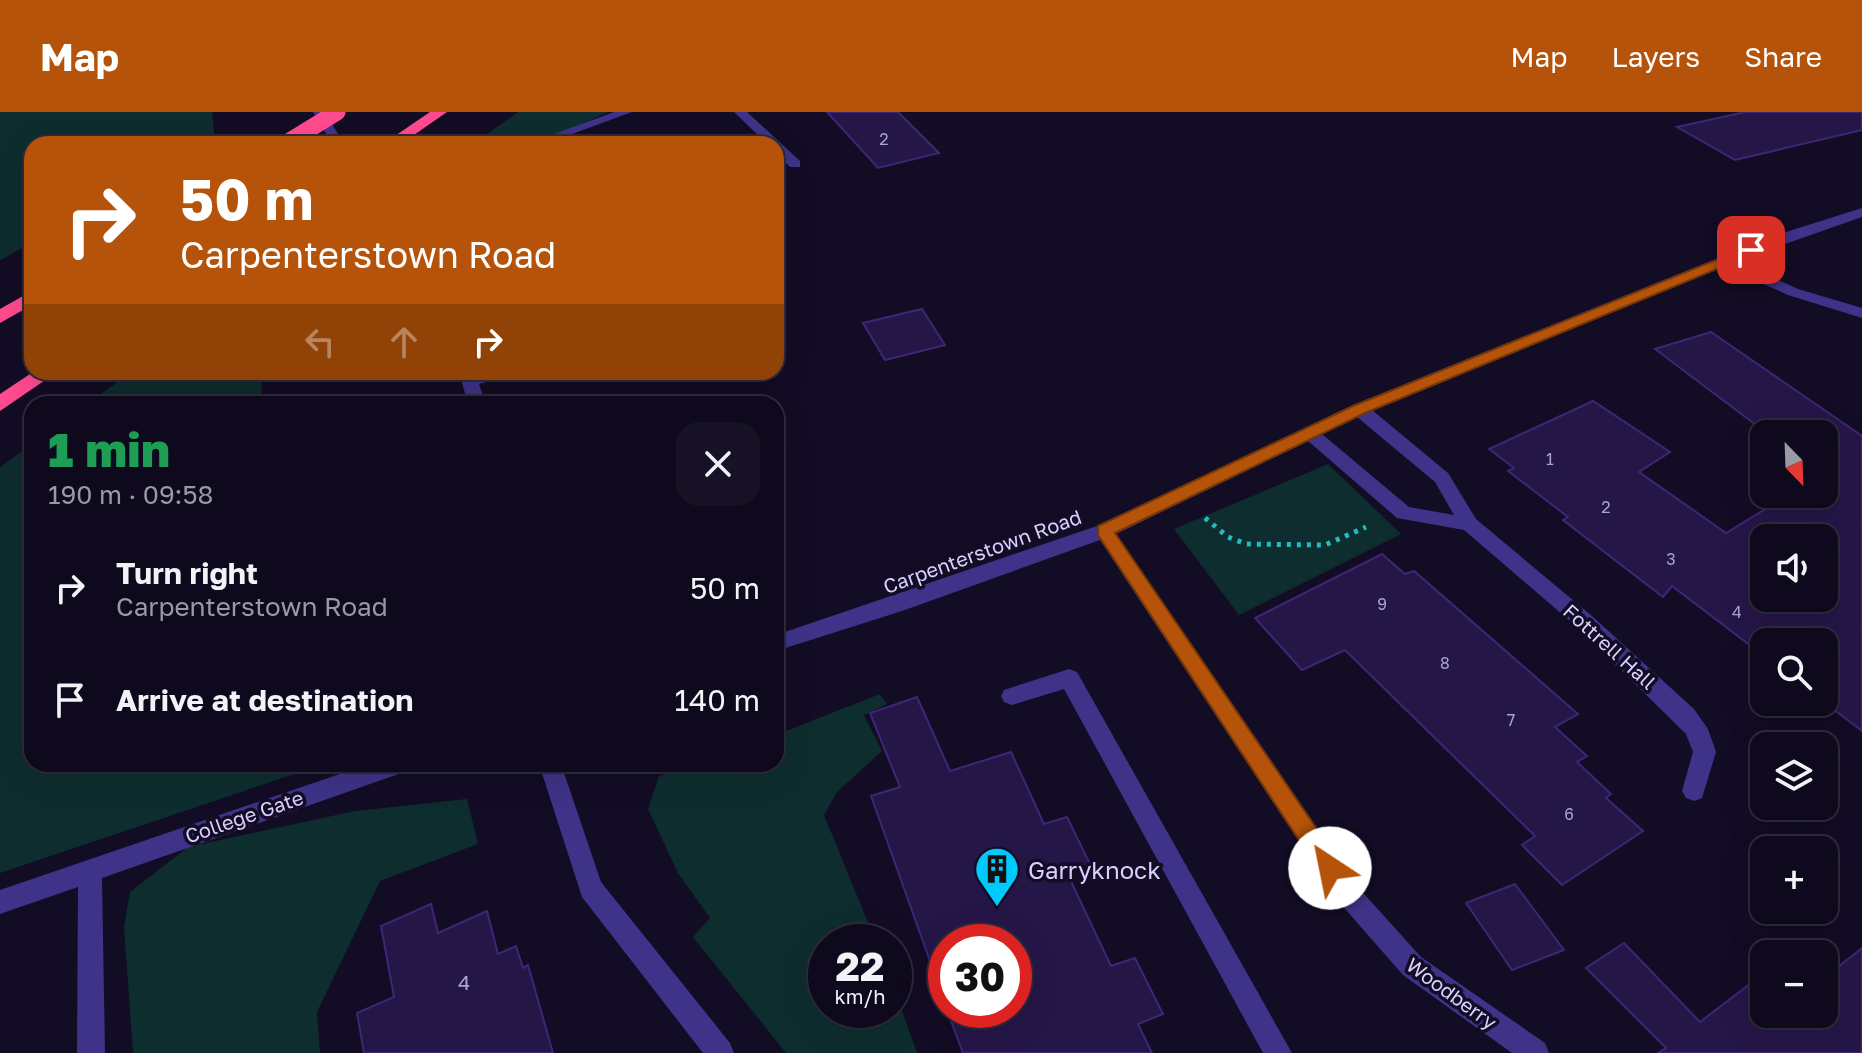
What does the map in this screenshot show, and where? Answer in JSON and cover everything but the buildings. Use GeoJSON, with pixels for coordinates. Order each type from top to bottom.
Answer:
{"type":"FeatureCollection","features":[{"type":"Feature","properties":{"kind":"highway"},"geometry":{"type":"LineString","coordinates":[[298,136],[337,112]]}},
{"type":"Feature","properties":{"kind":"highway"},"geometry":{"type":"LineString","coordinates":[[403,136],[440,112]]}},
{"type":"Feature","properties":{"kind":"highway"},"geometry":{"type":"LineString","coordinates":[[0,317],[24,302]]}},
{"type":"Feature","properties":{"kind":"highway"},"geometry":{"type":"LineString","coordinates":[[0,404],[35,380]]}},
{"type":"Feature","properties":{"kind":"street"},"geometry":{"type":"LineString","coordinates":[[319,112],[333,136]]}},
{"type":"Feature","properties":{"kind":"street"},"geometry":{"type":"LineString","coordinates":[[556,136],[626,112]]}},
{"type":"Feature","properties":{"kind":"street"},"geometry":{"type":"LineString","coordinates":[[740,112],[765,136]]}},
{"type":"Feature","properties":{"kind":"street"},"geometry":{"type":"LineString","coordinates":[[784,154],[795,164]]}},
{"type":"Feature","properties":{"kind":"street","name":"Carpenterstown Road"},"geometry":{"type":"LineString","coordinates":[[784,640],[1104,531],[1359,409],[1725,261],[1862,212]]}},
{"type":"Feature","properties":{"kind":"street"},"geometry":{"type":"LineString","coordinates":[[1725,261],[1793,292],[1862,313]]}},
{"type":"Feature","properties":{"kind":"street","name":"Fottrell Hall"},"geometry":{"type":"LineString","coordinates":[[1359,409],[1442,478],[1469,524],[1614,648],[1686,716],[1699,732],[1707,754],[1694,791]]}},
{"type":"Feature","properties":{"kind":"street"},"geometry":{"type":"LineString","coordinates":[[1310,433],[1404,513],[1469,524]]}},
{"type":"Feature","properties":{"kind":"street","name":"Woodberry"},"geometry":{"type":"LineString","coordinates":[[1104,531],[1348,894],[1374,927],[1412,966],[1535,1053]]}},
{"type":"Feature","properties":{"kind":"street"},"geometry":{"type":"LineString","coordinates":[[1012,696],[1069,678],[1278,1053]]}},
{"type":"Feature","properties":{"kind":"street","name":"College Gate"},"geometry":{"type":"LineString","coordinates":[[0,902],[375,772]]}},
{"type":"Feature","properties":{"kind":"street"},"geometry":{"type":"LineString","coordinates":[[553,772],[591,889],[720,1053]]}},
{"type":"Feature","properties":{"kind":"street"},"geometry":{"type":"LineString","coordinates":[[90,869],[91,1053]]}},
{"type":"Feature","properties":{"kind":"path"},"geometry":{"type":"LineString","coordinates":[[1183,495],[1228,537],[1246,544],[1325,545],[1358,528],[1404,513]]}},
{"type":"Feature","properties":{"kind":"green space"},"geometry":{"type":"Polygon","coordinates":[[[0,112],[212,112],[214,136],[24,136],[24,247],[0,260],[0,112]]]}},
{"type":"Feature","properties":{"kind":"green space"},"geometry":{"type":"Polygon","coordinates":[[[518,112],[608,112],[557,136],[484,136],[518,112]]]}},
{"type":"Feature","properties":{"kind":"green space"},"geometry":{"type":"Polygon","coordinates":[[[120,380],[262,380],[261,396],[98,396],[120,380]]]}},
{"type":"Feature","properties":{"kind":"green space"},"geometry":{"type":"Polygon","coordinates":[[[24,450],[24,772],[300,772],[0,873],[0,467],[24,450]]]}},
{"type":"Feature","properties":{"kind":"green space"},"geometry":{"type":"Polygon","coordinates":[[[1328,464],[1401,534],[1239,615],[1174,529],[1328,464]]]}},
{"type":"Feature","properties":{"kind":"green space"},"geometry":{"type":"Polygon","coordinates":[[[880,694],[887,704],[864,715],[882,751],[837,792],[824,815],[869,924],[808,924],[808,1028],[908,1028],[917,1053],[786,1053],[693,937],[710,918],[678,873],[648,809],[659,776],[671,772],[784,772],[784,732],[880,694]]]}},
{"type":"Feature","properties":{"kind":"green space"},"geometry":{"type":"Polygon","coordinates":[[[467,799],[478,844],[380,881],[317,1012],[320,1053],[133,1053],[124,927],[130,892],[188,847],[355,811],[467,799]]]}},
{"type":"Feature","properties":{"kind":"place","name":"Garryknock"},"geometry":{"type":"Point","coordinates":[997,908]}},
{"type":"Feature","properties":{"kind":"route"},"geometry":{"type":"LineString","coordinates":[[1330,868],[1104,531],[1359,409],[1751,250]]}}]}
